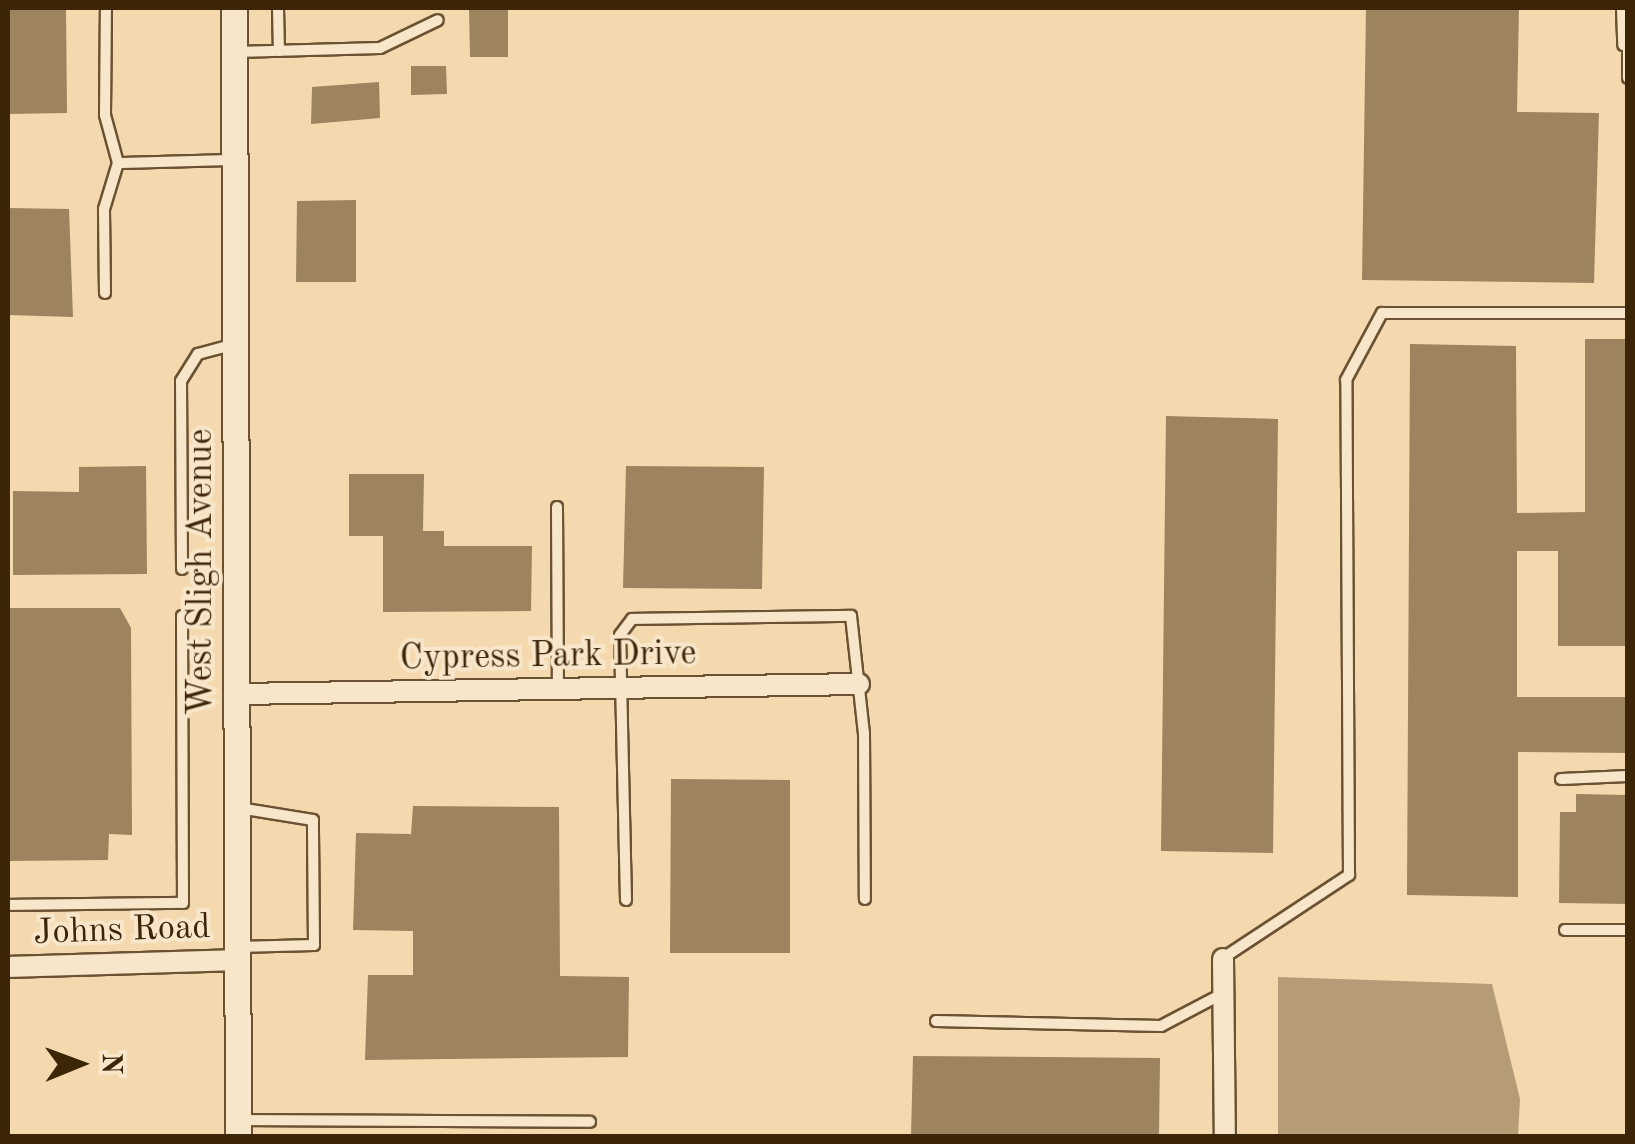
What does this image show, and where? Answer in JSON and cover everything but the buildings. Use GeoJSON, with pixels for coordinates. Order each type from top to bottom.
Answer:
{"type":"FeatureCollection","features":[{"type":"Feature","properties":{"kind":"street","name":"West Sligh Avenue"},"geometry":{"type":"LineString","coordinates":[[234,8],[238,1128]]}},
{"type":"Feature","properties":{"kind":"street","name":"Cypress Park Drive"},"geometry":{"type":"LineString","coordinates":[[238,694],[859,684]]}},
{"type":"Feature","properties":{"kind":"street","name":"Johns Road"},"geometry":{"type":"LineString","coordinates":[[8,967],[238,954]]}},
{"type":"Feature","properties":{"kind":"street"},"geometry":{"type":"LineString","coordinates":[[1222,959],[1226,1136]]}},
{"type":"Feature","properties":{"kind":"lane"},"geometry":{"type":"LineString","coordinates":[[278,8],[278,51]]}},
{"type":"Feature","properties":{"kind":"lane"},"geometry":{"type":"LineString","coordinates":[[1622,8],[1628,78]]}},
{"type":"Feature","properties":{"kind":"lane"},"geometry":{"type":"LineString","coordinates":[[105,293],[104,209],[118,163],[105,114],[106,10]]}},
{"type":"Feature","properties":{"kind":"lane"},"geometry":{"type":"LineString","coordinates":[[234,52],[380,48],[438,20]]}},
{"type":"Feature","properties":{"kind":"lane"},"geometry":{"type":"LineString","coordinates":[[118,163],[234,160]]}},
{"type":"Feature","properties":{"kind":"lane"},"geometry":{"type":"LineString","coordinates":[[1222,959],[1349,875],[1346,380],[1382,312],[1628,313]]}},
{"type":"Feature","properties":{"kind":"lane"},"geometry":{"type":"LineString","coordinates":[[182,569],[181,381],[198,354],[236,344]]}},
{"type":"Feature","properties":{"kind":"lane"},"geometry":{"type":"LineString","coordinates":[[557,507],[558,689]]}},
{"type":"Feature","properties":{"kind":"lane"},"geometry":{"type":"LineString","coordinates":[[8,906],[183,903],[182,616]]}},
{"type":"Feature","properties":{"kind":"lane"},"geometry":{"type":"LineString","coordinates":[[626,900],[620,635],[632,619],[851,616],[859,684],[864,899]]}},
{"type":"Feature","properties":{"kind":"lane"},"geometry":{"type":"LineString","coordinates":[[1561,779],[1628,776]]}},
{"type":"Feature","properties":{"kind":"lane"},"geometry":{"type":"LineString","coordinates":[[238,808],[314,820],[314,944],[238,954]]}},
{"type":"Feature","properties":{"kind":"lane"},"geometry":{"type":"LineString","coordinates":[[1565,930],[1628,930]]}},
{"type":"Feature","properties":{"kind":"lane"},"geometry":{"type":"LineString","coordinates":[[936,1021],[1161,1026],[1223,994]]}},
{"type":"Feature","properties":{"kind":"lane"},"geometry":{"type":"LineString","coordinates":[[238,1128],[590,1122]]}},
{"type":"Feature","properties":{"kind":"shaded area"},"geometry":{"type":"Polygon","coordinates":[[[1278,977],[1492,984],[1520,1099],[1518,1136],[1278,1136],[1278,977]]]}}]}
